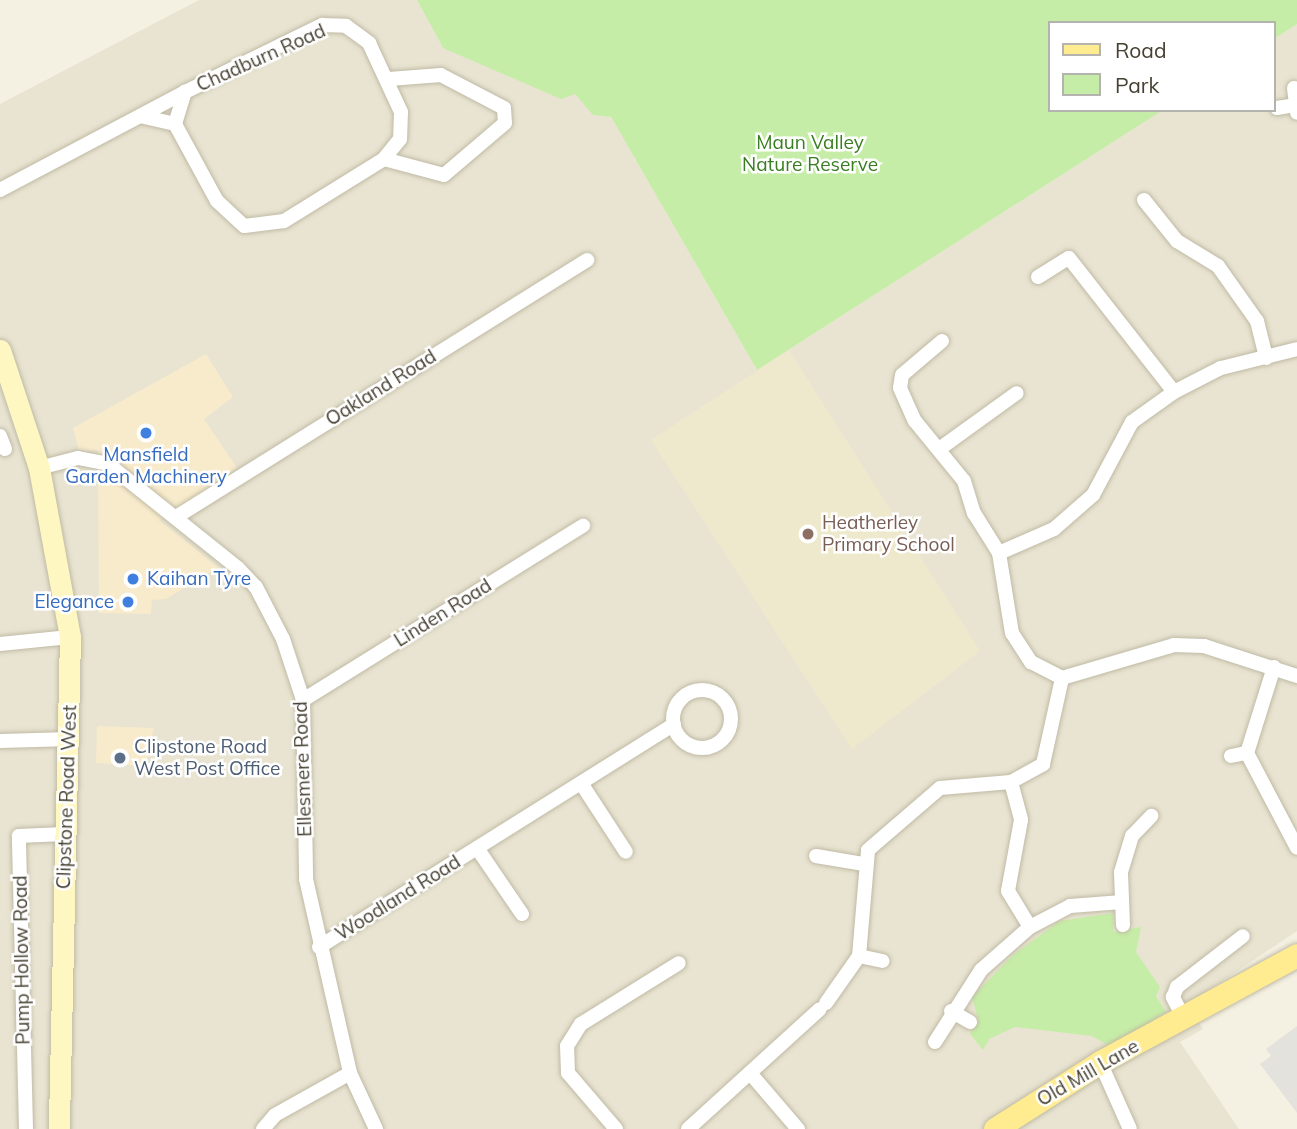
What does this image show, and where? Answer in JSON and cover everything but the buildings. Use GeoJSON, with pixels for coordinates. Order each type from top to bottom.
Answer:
{"type":"FeatureCollection","features":[{"type":"Feature","properties":{"kind":"main road","name":"Clipstone Road West"},"geometry":{"type":"LineString","coordinates":[[0,350],[39,468],[70,637],[71,739],[64,834],[59,1129]]}},
{"type":"Feature","properties":{"kind":"main road","name":"Old Mill Lane"},"geometry":{"type":"LineString","coordinates":[[995,1129],[1100,1062],[1184,1019],[1297,955]]}},
{"type":"Feature","properties":{"kind":"street","name":"Chadburn Road"},"geometry":{"type":"LineString","coordinates":[[0,190],[185,92],[322,25],[346,26],[369,43],[389,79],[401,112],[400,139],[384,159]]}},
{"type":"Feature","properties":{"kind":"street"},"geometry":{"type":"LineString","coordinates":[[141,116],[175,124],[217,201],[244,226],[284,221],[384,159],[444,175],[505,123],[504,108],[441,75],[389,79]]}},
{"type":"Feature","properties":{"kind":"street"},"geometry":{"type":"LineString","coordinates":[[1277,108],[1296,109],[1294,88]]}},
{"type":"Feature","properties":{"kind":"street","name":"Chadburn Road"},"geometry":{"type":"LineString","coordinates":[[175,124],[185,92]]}},
{"type":"Feature","properties":{"kind":"street"},"geometry":{"type":"LineString","coordinates":[[1144,200],[1160,209],[1177,241],[1218,266],[1257,321],[1266,358]]}},
{"type":"Feature","properties":{"kind":"street"},"geometry":{"type":"LineString","coordinates":[[1038,277],[1069,258],[1174,392]]}},
{"type":"Feature","properties":{"kind":"street","name":"Oakland Road"},"geometry":{"type":"LineString","coordinates":[[176,517],[587,260]]}},
{"type":"Feature","properties":{"kind":"street"},"geometry":{"type":"LineString","coordinates":[[942,341],[902,375],[900,388],[915,421],[942,447],[999,553],[1012,633],[1031,662],[1062,678],[1178,645],[1274,667],[1297,676]]}},
{"type":"Feature","properties":{"kind":"street"},"geometry":{"type":"LineString","coordinates":[[999,553],[1054,528],[1093,495],[1132,422],[1174,392],[1221,368],[1297,349]]}},
{"type":"Feature","properties":{"kind":"street"},"geometry":{"type":"LineString","coordinates":[[942,447],[1017,393]]}},
{"type":"Feature","properties":{"kind":"street","name":"Ellesmere Road"},"geometry":{"type":"LineString","coordinates":[[39,468],[78,458],[108,464],[176,517],[256,587],[284,639],[303,700],[306,879],[319,947],[350,1073],[376,1129]]}},
{"type":"Feature","properties":{"kind":"street","name":"Linden Road"},"geometry":{"type":"LineString","coordinates":[[303,700],[583,526]]}},
{"type":"Feature","properties":{"kind":"street"},"geometry":{"type":"LineString","coordinates":[[0,644],[70,637]]}},
{"type":"Feature","properties":{"kind":"street"},"geometry":{"type":"LineString","coordinates":[[1274,667],[1248,753],[1297,848]]}},
{"type":"Feature","properties":{"kind":"street"},"geometry":{"type":"LineString","coordinates":[[688,1129],[823,1006],[859,956],[864,864],[880,836],[940,788],[1011,782],[1043,764],[1062,678]]}},
{"type":"Feature","properties":{"kind":"street","name":"Woodland Road"},"geometry":{"type":"LineString","coordinates":[[319,947],[674,724],[677,705],[699,690],[718,694],[729,709],[726,736],[710,747],[683,741],[674,724]]}},
{"type":"Feature","properties":{"kind":"street"},"geometry":{"type":"LineString","coordinates":[[0,741],[71,739]]}},
{"type":"Feature","properties":{"kind":"street"},"geometry":{"type":"LineString","coordinates":[[1231,755],[1248,753]]}},
{"type":"Feature","properties":{"kind":"street"},"geometry":{"type":"LineString","coordinates":[[1011,782],[1021,820],[1008,891],[1030,927]]}},
{"type":"Feature","properties":{"kind":"street"},"geometry":{"type":"LineString","coordinates":[[581,783],[626,852]]}},
{"type":"Feature","properties":{"kind":"street"},"geometry":{"type":"LineString","coordinates":[[1123,925],[1121,872],[1132,836],[1151,816]]}},
{"type":"Feature","properties":{"kind":"street","name":"Pump Hollow Road"},"geometry":{"type":"LineString","coordinates":[[26,1129],[19,836],[64,834]]}},
{"type":"Feature","properties":{"kind":"street","name":"Woodland Road"},"geometry":{"type":"LineString","coordinates":[[477,848],[522,914]]}},
{"type":"Feature","properties":{"kind":"street"},"geometry":{"type":"LineString","coordinates":[[816,856],[864,864]]}},
{"type":"Feature","properties":{"kind":"street"},"geometry":{"type":"LineString","coordinates":[[935,1042],[951,1011],[981,970],[1030,927],[1070,906],[1122,902]]}},
{"type":"Feature","properties":{"kind":"street"},"geometry":{"type":"LineString","coordinates":[[1184,1019],[1173,997],[1177,986],[1233,953],[1243,936]]}},
{"type":"Feature","properties":{"kind":"street"},"geometry":{"type":"LineString","coordinates":[[859,956],[882,961]]}},
{"type":"Feature","properties":{"kind":"street"},"geometry":{"type":"LineString","coordinates":[[616,1129],[568,1073],[567,1046],[581,1024],[673,966],[677,983]]}},
{"type":"Feature","properties":{"kind":"street"},"geometry":{"type":"LineString","coordinates":[[951,1011],[970,1021]]}},
{"type":"Feature","properties":{"kind":"street"},"geometry":{"type":"LineString","coordinates":[[1100,1062],[1130,1129]]}},
{"type":"Feature","properties":{"kind":"street"},"geometry":{"type":"LineString","coordinates":[[263,1129],[275,1115],[350,1073]]}},
{"type":"Feature","properties":{"kind":"street"},"geometry":{"type":"LineString","coordinates":[[750,1073],[798,1129]]}},
{"type":"Feature","properties":{"kind":"shaded area"},"geometry":{"type":"Polygon","coordinates":[[[199,0],[417,0],[443,48],[575,94],[593,114],[611,117],[757,370],[1160,112],[1276,112],[1276,38],[1297,24],[1297,931],[1187,1005],[1203,1029],[1180,1042],[1239,1129],[0,1129],[0,104],[199,0]]]}},
{"type":"Feature","properties":{"kind":"shaded area","name":"Heatherley Primary School"},"geometry":{"type":"Polygon","coordinates":[[[789,350],[980,651],[852,749],[651,440],[789,350]]]}},
{"type":"Feature","properties":{"kind":"shaded area"},"geometry":{"type":"Polygon","coordinates":[[[206,354],[233,397],[204,419],[237,468],[159,520],[218,567],[166,599],[152,600],[151,614],[99,613],[98,450],[79,451],[73,428],[206,354]]]}},
{"type":"Feature","properties":{"kind":"shaded area"},"geometry":{"type":"Polygon","coordinates":[[[97,726],[154,728],[145,766],[96,763],[97,726]]]}},
{"type":"Feature","properties":{"kind":"shaded area"},"geometry":{"type":"Polygon","coordinates":[[[1297,1026],[1297,1113],[1260,1064],[1271,1056],[1266,1049],[1297,1026]]]}},
{"type":"Feature","properties":{"kind":"green space","name":"Maun Valley Nature Reserve"},"geometry":{"type":"Polygon","coordinates":[[[417,0],[1297,0],[1297,24],[1276,38],[1276,21],[1048,21],[1048,112],[1160,112],[757,370],[611,117],[593,115],[575,94],[561,99],[443,48],[417,0]]]}},
{"type":"Feature","properties":{"kind":"green space"},"geometry":{"type":"Polygon","coordinates":[[[1113,913],[1113,932],[1141,927],[1136,952],[1160,987],[1156,996],[1166,1012],[1113,1048],[1092,1036],[1015,1027],[989,1039],[983,1050],[970,1034],[978,1019],[972,997],[1013,955],[1060,921],[1113,913]]]}},
{"type":"Feature","properties":{"kind":"place","name":"Mansfield Garden Machinery"},"geometry":{"type":"Point","coordinates":[146,433]}},
{"type":"Feature","properties":{"kind":"place","name":"Heatherley Primary School"},"geometry":{"type":"Point","coordinates":[808,534]}},
{"type":"Feature","properties":{"kind":"place","name":"Kaihan Tyre"},"geometry":{"type":"Point","coordinates":[133,579]}},
{"type":"Feature","properties":{"kind":"place","name":"Elegance"},"geometry":{"type":"Point","coordinates":[128,602]}},
{"type":"Feature","properties":{"kind":"place","name":"Clipstone Road West Post Office"},"geometry":{"type":"Point","coordinates":[120,758]}}]}
